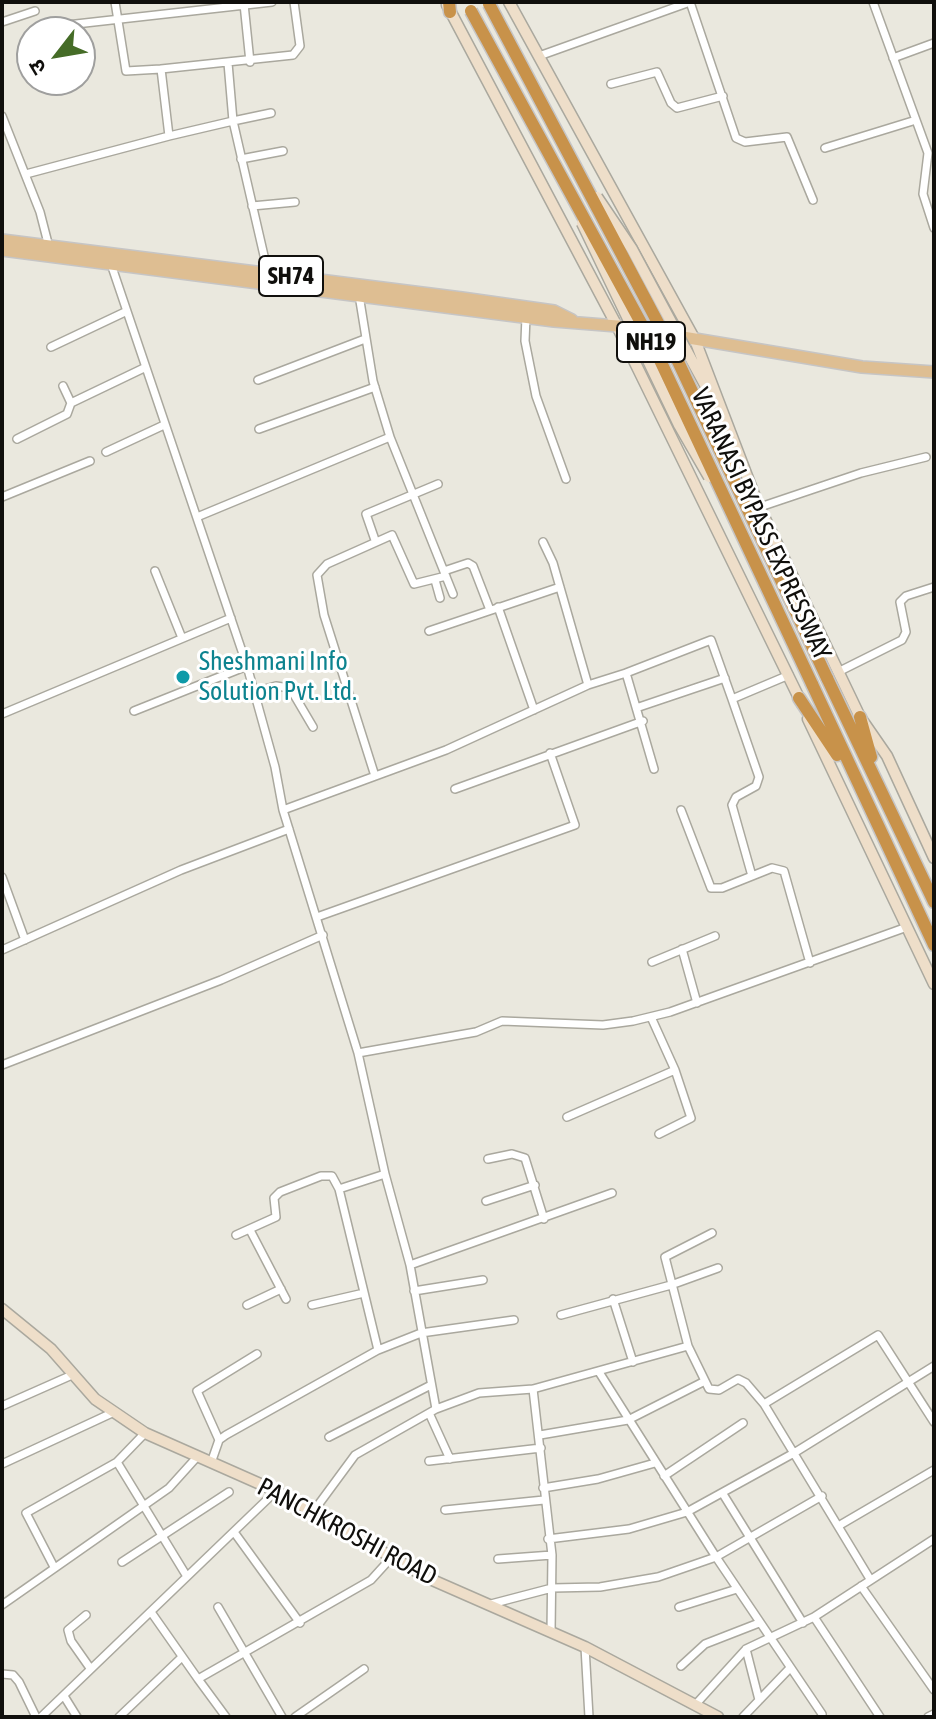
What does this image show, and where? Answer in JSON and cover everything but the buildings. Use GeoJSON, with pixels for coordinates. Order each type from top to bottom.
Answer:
{"type":"FeatureCollection","features":[{"type":"Feature","properties":{"kind":"highway","name":"VARANASI BYPASS EXPRESSWAY"},"geometry":{"type":"LineString","coordinates":[[489,3],[674,353],[833,675],[880,789],[934,902]]}},
{"type":"Feature","properties":{"kind":"highway","name":"VARANASI BYPASS EXPRESSWAY"},"geometry":{"type":"LineString","coordinates":[[468,6],[652,343],[934,945]]}},
{"type":"Feature","properties":{"kind":"highway"},"geometry":{"type":"LineString","coordinates":[[799,698],[868,806]]}},
{"type":"Feature","properties":{"kind":"highway"},"geometry":{"type":"LineString","coordinates":[[860,717],[880,789]]}},
{"type":"Feature","properties":{"kind":"main road","name":"SH74"},"geometry":{"type":"LineString","coordinates":[[2,240],[111,264],[617,326],[835,364],[934,372]]}},
{"type":"Feature","properties":{"kind":"main road","name":"SH74"},"geometry":{"type":"LineString","coordinates":[[2,250],[50,251],[268,273],[554,311],[577,322]]}},
{"type":"Feature","properties":{"kind":"street"},"geometry":{"type":"LineString","coordinates":[[115,2],[126,71],[250,62],[282,58],[297,52],[300,46],[294,2]]}},
{"type":"Feature","properties":{"kind":"street"},"geometry":{"type":"LineString","coordinates":[[96,20],[272,2]]}},
{"type":"Feature","properties":{"kind":"street"},"geometry":{"type":"LineString","coordinates":[[509,2],[695,340],[760,507],[833,675],[887,756],[934,858]]}},
{"type":"Feature","properties":{"kind":"street"},"geometry":{"type":"LineString","coordinates":[[539,56],[690,2],[738,141],[787,137],[813,200]]}},
{"type":"Feature","properties":{"kind":"street"},"geometry":{"type":"LineString","coordinates":[[873,2],[928,153],[930,164],[923,194],[934,228]]}},
{"type":"Feature","properties":{"kind":"street"},"geometry":{"type":"LineString","coordinates":[[244,4],[250,62]]}},
{"type":"Feature","properties":{"kind":"street"},"geometry":{"type":"LineString","coordinates":[[448,5],[617,326],[789,675],[934,984]]}},
{"type":"Feature","properties":{"kind":"street"},"geometry":{"type":"LineString","coordinates":[[2,22],[35,11]]}},
{"type":"Feature","properties":{"kind":"street"},"geometry":{"type":"LineString","coordinates":[[893,58],[934,43]]}},
{"type":"Feature","properties":{"kind":"street"},"geometry":{"type":"LineString","coordinates":[[228,63],[233,121],[268,273]]}},
{"type":"Feature","properties":{"kind":"street"},"geometry":{"type":"LineString","coordinates":[[161,69],[169,136]]}},
{"type":"Feature","properties":{"kind":"street"},"geometry":{"type":"LineString","coordinates":[[611,84],[657,72],[671,103],[677,108],[723,96]]}},
{"type":"Feature","properties":{"kind":"street"},"geometry":{"type":"LineString","coordinates":[[26,174],[271,113]]}},
{"type":"Feature","properties":{"kind":"street"},"geometry":{"type":"LineString","coordinates":[[2,116],[26,174],[50,251]]}},
{"type":"Feature","properties":{"kind":"street"},"geometry":{"type":"LineString","coordinates":[[825,148],[916,120]]}},
{"type":"Feature","properties":{"kind":"street"},"geometry":{"type":"LineString","coordinates":[[241,159],[283,151]]}},
{"type":"Feature","properties":{"kind":"street"},"geometry":{"type":"LineString","coordinates":[[571,159],[632,249],[729,431]]}},
{"type":"Feature","properties":{"kind":"street"},"geometry":{"type":"LineString","coordinates":[[252,206],[295,202]]}},
{"type":"Feature","properties":{"kind":"street"},"geometry":{"type":"LineString","coordinates":[[111,264],[247,666],[275,767],[283,810],[358,1053],[385,1174],[410,1265],[431,1385],[432,1411],[450,1459]]}},
{"type":"Feature","properties":{"kind":"street"},"geometry":{"type":"LineString","coordinates":[[359,295],[375,387],[390,437],[453,594]]}},
{"type":"Feature","properties":{"kind":"street"},"geometry":{"type":"LineString","coordinates":[[51,347],[125,312]]}},
{"type":"Feature","properties":{"kind":"street"},"geometry":{"type":"LineString","coordinates":[[526,317],[525,341],[536,396],[566,479]]}},
{"type":"Feature","properties":{"kind":"street"},"geometry":{"type":"LineString","coordinates":[[258,380],[365,339]]}},
{"type":"Feature","properties":{"kind":"street"},"geometry":{"type":"LineString","coordinates":[[17,439],[67,414],[71,403],[144,368]]}},
{"type":"Feature","properties":{"kind":"street"},"geometry":{"type":"LineString","coordinates":[[63,386],[71,403]]}},
{"type":"Feature","properties":{"kind":"street"},"geometry":{"type":"LineString","coordinates":[[259,429],[375,387]]}},
{"type":"Feature","properties":{"kind":"street"},"geometry":{"type":"LineString","coordinates":[[106,452],[164,425]]}},
{"type":"Feature","properties":{"kind":"street"},"geometry":{"type":"LineString","coordinates":[[197,517],[390,437]]}},
{"type":"Feature","properties":{"kind":"street"},"geometry":{"type":"LineString","coordinates":[[760,507],[861,473],[926,457]]}},
{"type":"Feature","properties":{"kind":"street"},"geometry":{"type":"LineString","coordinates":[[2,497],[90,461]]}},
{"type":"Feature","properties":{"kind":"street"},"geometry":{"type":"LineString","coordinates":[[375,540],[366,514],[438,484]]}},
{"type":"Feature","properties":{"kind":"street"},"geometry":{"type":"LineString","coordinates":[[375,776],[324,615],[317,575],[327,564],[375,540],[388,535],[395,537],[414,584],[435,580],[468,563],[473,566],[494,609],[534,710]]}},
{"type":"Feature","properties":{"kind":"street"},"geometry":{"type":"LineString","coordinates":[[543,542],[560,587],[588,685]]}},
{"type":"Feature","properties":{"kind":"street"},"geometry":{"type":"LineString","coordinates":[[155,571],[182,638]]}},
{"type":"Feature","properties":{"kind":"street"},"geometry":{"type":"LineString","coordinates":[[435,580],[440,598]]}},
{"type":"Feature","properties":{"kind":"street"},"geometry":{"type":"LineString","coordinates":[[429,631],[560,587]]}},
{"type":"Feature","properties":{"kind":"street"},"geometry":{"type":"LineString","coordinates":[[833,675],[902,640],[906,632],[900,602],[906,596],[934,587]]}},
{"type":"Feature","properties":{"kind":"street"},"geometry":{"type":"LineString","coordinates":[[2,714],[231,618]]}},
{"type":"Feature","properties":{"kind":"street"},"geometry":{"type":"LineString","coordinates":[[283,810],[446,750],[588,685],[711,640],[759,777],[756,786],[736,797],[732,805],[752,876]]}},
{"type":"Feature","properties":{"kind":"street"},"geometry":{"type":"LineString","coordinates":[[134,711],[247,666]]}},
{"type":"Feature","properties":{"kind":"street"},"geometry":{"type":"LineString","coordinates":[[626,673],[639,707],[654,769]]}},
{"type":"Feature","properties":{"kind":"street"},"geometry":{"type":"LineString","coordinates":[[732,699],[789,675]]}},
{"type":"Feature","properties":{"kind":"street"},"geometry":{"type":"LineString","coordinates":[[639,707],[725,678]]}},
{"type":"Feature","properties":{"kind":"street"},"geometry":{"type":"LineString","coordinates":[[254,692],[276,686],[290,688],[313,727]]}},
{"type":"Feature","properties":{"kind":"street"},"geometry":{"type":"LineString","coordinates":[[455,789],[643,721]]}},
{"type":"Feature","properties":{"kind":"street"},"geometry":{"type":"LineString","coordinates":[[317,917],[575,825],[550,753]]}},
{"type":"Feature","properties":{"kind":"street"},"geometry":{"type":"LineString","coordinates":[[681,810],[711,888],[722,888],[772,868],[784,871],[810,963]]}},
{"type":"Feature","properties":{"kind":"street"},"geometry":{"type":"LineString","coordinates":[[2,950],[181,870],[289,829]]}},
{"type":"Feature","properties":{"kind":"street"},"geometry":{"type":"LineString","coordinates":[[2,877],[25,940]]}},
{"type":"Feature","properties":{"kind":"street"},"geometry":{"type":"LineString","coordinates":[[358,1053],[476,1032],[502,1021],[603,1025],[651,1017],[907,927]]}},
{"type":"Feature","properties":{"kind":"street"},"geometry":{"type":"LineString","coordinates":[[2,1065],[221,980],[323,935]]}},
{"type":"Feature","properties":{"kind":"street"},"geometry":{"type":"LineString","coordinates":[[652,962],[715,936]]}},
{"type":"Feature","properties":{"kind":"street"},"geometry":{"type":"LineString","coordinates":[[682,949],[697,1003]]}},
{"type":"Feature","properties":{"kind":"street"},"geometry":{"type":"LineString","coordinates":[[651,1017],[675,1070],[691,1118],[659,1134]]}},
{"type":"Feature","properties":{"kind":"street"},"geometry":{"type":"LineString","coordinates":[[567,1117],[675,1070]]}},
{"type":"Feature","properties":{"kind":"street"},"geometry":{"type":"LineString","coordinates":[[488,1159],[520,1155],[528,1163],[544,1219]]}},
{"type":"Feature","properties":{"kind":"street"},"geometry":{"type":"LineString","coordinates":[[339,1189],[385,1174]]}},
{"type":"Feature","properties":{"kind":"street"},"geometry":{"type":"LineString","coordinates":[[236,1235],[276,1217],[274,1198],[280,1192],[327,1175],[335,1179],[378,1350]]}},
{"type":"Feature","properties":{"kind":"street"},"geometry":{"type":"LineString","coordinates":[[486,1201],[535,1185]]}},
{"type":"Feature","properties":{"kind":"street"},"geometry":{"type":"LineString","coordinates":[[410,1265],[612,1193]]}},
{"type":"Feature","properties":{"kind":"street"},"geometry":{"type":"LineString","coordinates":[[250,1230],[286,1299]]}},
{"type":"Feature","properties":{"kind":"street"},"geometry":{"type":"LineString","coordinates":[[712,1233],[666,1255],[664,1262],[688,1346],[713,1391],[738,1379],[764,1404],[870,1579]]}},
{"type":"Feature","properties":{"kind":"street"},"geometry":{"type":"LineString","coordinates":[[561,1315],[671,1285],[718,1268]]}},
{"type":"Feature","properties":{"kind":"street"},"geometry":{"type":"LineString","coordinates":[[414,1291],[483,1280]]}},
{"type":"Feature","properties":{"kind":"street"},"geometry":{"type":"LineString","coordinates":[[247,1305],[281,1289]]}},
{"type":"Feature","properties":{"kind":"street"},"geometry":{"type":"LineString","coordinates":[[312,1305],[364,1293]]}},
{"type":"Feature","properties":{"kind":"street"},"geometry":{"type":"LineString","coordinates":[[613,1299],[633,1362]]}},
{"type":"Feature","properties":{"kind":"street","name":"PANCHKROSHI ROAD"},"geometry":{"type":"LineString","coordinates":[[2,1309],[42,1340],[72,1375],[112,1413],[145,1433],[276,1491],[391,1558],[585,1647],[718,1717]]}},
{"type":"Feature","properties":{"kind":"street"},"geometry":{"type":"LineString","coordinates":[[211,1463],[219,1440],[378,1350],[421,1333],[514,1320]]}},
{"type":"Feature","properties":{"kind":"street"},"geometry":{"type":"LineString","coordinates":[[764,1404],[878,1335],[934,1422]]}},
{"type":"Feature","properties":{"kind":"street"},"geometry":{"type":"LineString","coordinates":[[313,1512],[355,1455],[432,1411],[479,1393],[533,1389],[688,1346]]}},
{"type":"Feature","properties":{"kind":"street"},"geometry":{"type":"LineString","coordinates":[[219,1440],[197,1391],[257,1354]]}},
{"type":"Feature","properties":{"kind":"street"},"geometry":{"type":"LineString","coordinates":[[548,1539],[629,1529],[687,1512],[794,1453],[934,1366]]}},
{"type":"Feature","properties":{"kind":"street"},"geometry":{"type":"LineString","coordinates":[[599,1372],[759,1623],[822,1714]]}},
{"type":"Feature","properties":{"kind":"street"},"geometry":{"type":"LineString","coordinates":[[2,1406],[72,1375]]}},
{"type":"Feature","properties":{"kind":"street"},"geometry":{"type":"LineString","coordinates":[[540,1435],[628,1420],[705,1381]]}},
{"type":"Feature","properties":{"kind":"street"},"geometry":{"type":"LineString","coordinates":[[329,1437],[431,1385]]}},
{"type":"Feature","properties":{"kind":"street"},"geometry":{"type":"LineString","coordinates":[[533,1389],[552,1555],[551,1632]]}},
{"type":"Feature","properties":{"kind":"street"},"geometry":{"type":"LineString","coordinates":[[2,1464],[112,1413]]}},
{"type":"Feature","properties":{"kind":"street"},"geometry":{"type":"LineString","coordinates":[[664,1476],[743,1423]]}},
{"type":"Feature","properties":{"kind":"street"},"geometry":{"type":"LineString","coordinates":[[54,1567],[26,1513],[117,1462],[145,1433]]}},
{"type":"Feature","properties":{"kind":"street"},"geometry":{"type":"LineString","coordinates":[[429,1461],[541,1448]]}},
{"type":"Feature","properties":{"kind":"street"},"geometry":{"type":"LineString","coordinates":[[2,1605],[169,1488],[197,1457]]}},
{"type":"Feature","properties":{"kind":"street"},"geometry":{"type":"LineString","coordinates":[[117,1462],[159,1536],[186,1575]]}},
{"type":"Feature","properties":{"kind":"street"},"geometry":{"type":"LineString","coordinates":[[543,1488],[598,1479],[655,1463]]}},
{"type":"Feature","properties":{"kind":"street"},"geometry":{"type":"LineString","coordinates":[[840,1525],[934,1470]]}},
{"type":"Feature","properties":{"kind":"street"},"geometry":{"type":"LineString","coordinates":[[2,1674],[13,1675],[19,1682],[38,1717],[64,1696],[276,1491]]}},
{"type":"Feature","properties":{"kind":"street"},"geometry":{"type":"LineString","coordinates":[[122,1562],[229,1492]]}},
{"type":"Feature","properties":{"kind":"street"},"geometry":{"type":"LineString","coordinates":[[723,1494],[803,1623]]}},
{"type":"Feature","properties":{"kind":"street"},"geometry":{"type":"LineString","coordinates":[[491,1604],[552,1588],[600,1587],[658,1577],[716,1557],[822,1496]]}},
{"type":"Feature","properties":{"kind":"street"},"geometry":{"type":"LineString","coordinates":[[445,1510],[544,1500]]}},
{"type":"Feature","properties":{"kind":"street"},"geometry":{"type":"LineString","coordinates":[[234,1532],[300,1623]]}},
{"type":"Feature","properties":{"kind":"street"},"geometry":{"type":"LineString","coordinates":[[696,1704],[746,1649],[814,1617],[934,1539]]}},
{"type":"Feature","properties":{"kind":"street"},"geometry":{"type":"LineString","coordinates":[[498,1559],[552,1555]]}},
{"type":"Feature","properties":{"kind":"street"},"geometry":{"type":"LineString","coordinates":[[198,1679],[371,1580],[391,1558]]}},
{"type":"Feature","properties":{"kind":"street"},"geometry":{"type":"LineString","coordinates":[[861,1586],[934,1690]]}},
{"type":"Feature","properties":{"kind":"street"},"geometry":{"type":"LineString","coordinates":[[679,1607],[737,1589]]}},
{"type":"Feature","properties":{"kind":"street"},"geometry":{"type":"LineString","coordinates":[[218,1607],[282,1717]]}},
{"type":"Feature","properties":{"kind":"street"},"geometry":{"type":"LineString","coordinates":[[151,1612],[226,1717]]}},
{"type":"Feature","properties":{"kind":"street"},"geometry":{"type":"LineString","coordinates":[[86,1615],[68,1630],[71,1641],[90,1668]]}},
{"type":"Feature","properties":{"kind":"street"},"geometry":{"type":"LineString","coordinates":[[814,1617],[880,1717]]}},
{"type":"Feature","properties":{"kind":"street"},"geometry":{"type":"LineString","coordinates":[[681,1666],[705,1644],[759,1623]]}},
{"type":"Feature","properties":{"kind":"street"},"geometry":{"type":"LineString","coordinates":[[585,1647],[589,1717]]}},
{"type":"Feature","properties":{"kind":"street"},"geometry":{"type":"LineString","coordinates":[[746,1649],[759,1700]]}},
{"type":"Feature","properties":{"kind":"street"},"geometry":{"type":"LineString","coordinates":[[119,1717],[182,1657]]}},
{"type":"Feature","properties":{"kind":"street"},"geometry":{"type":"LineString","coordinates":[[743,1717],[790,1668]]}},
{"type":"Feature","properties":{"kind":"street"},"geometry":{"type":"LineString","coordinates":[[295,1717],[364,1669]]}},
{"type":"Feature","properties":{"kind":"street"},"geometry":{"type":"LineString","coordinates":[[64,1696],[77,1717]]}},
{"type":"Feature","properties":{"kind":"street"},"geometry":{"type":"LineString","coordinates":[[928,1717],[934,1714]]}},
{"type":"Feature","properties":{"kind":"place","name":"Sheshmani Info Solution Pvt. Ltd."},"geometry":{"type":"Point","coordinates":[183,677]}}]}
